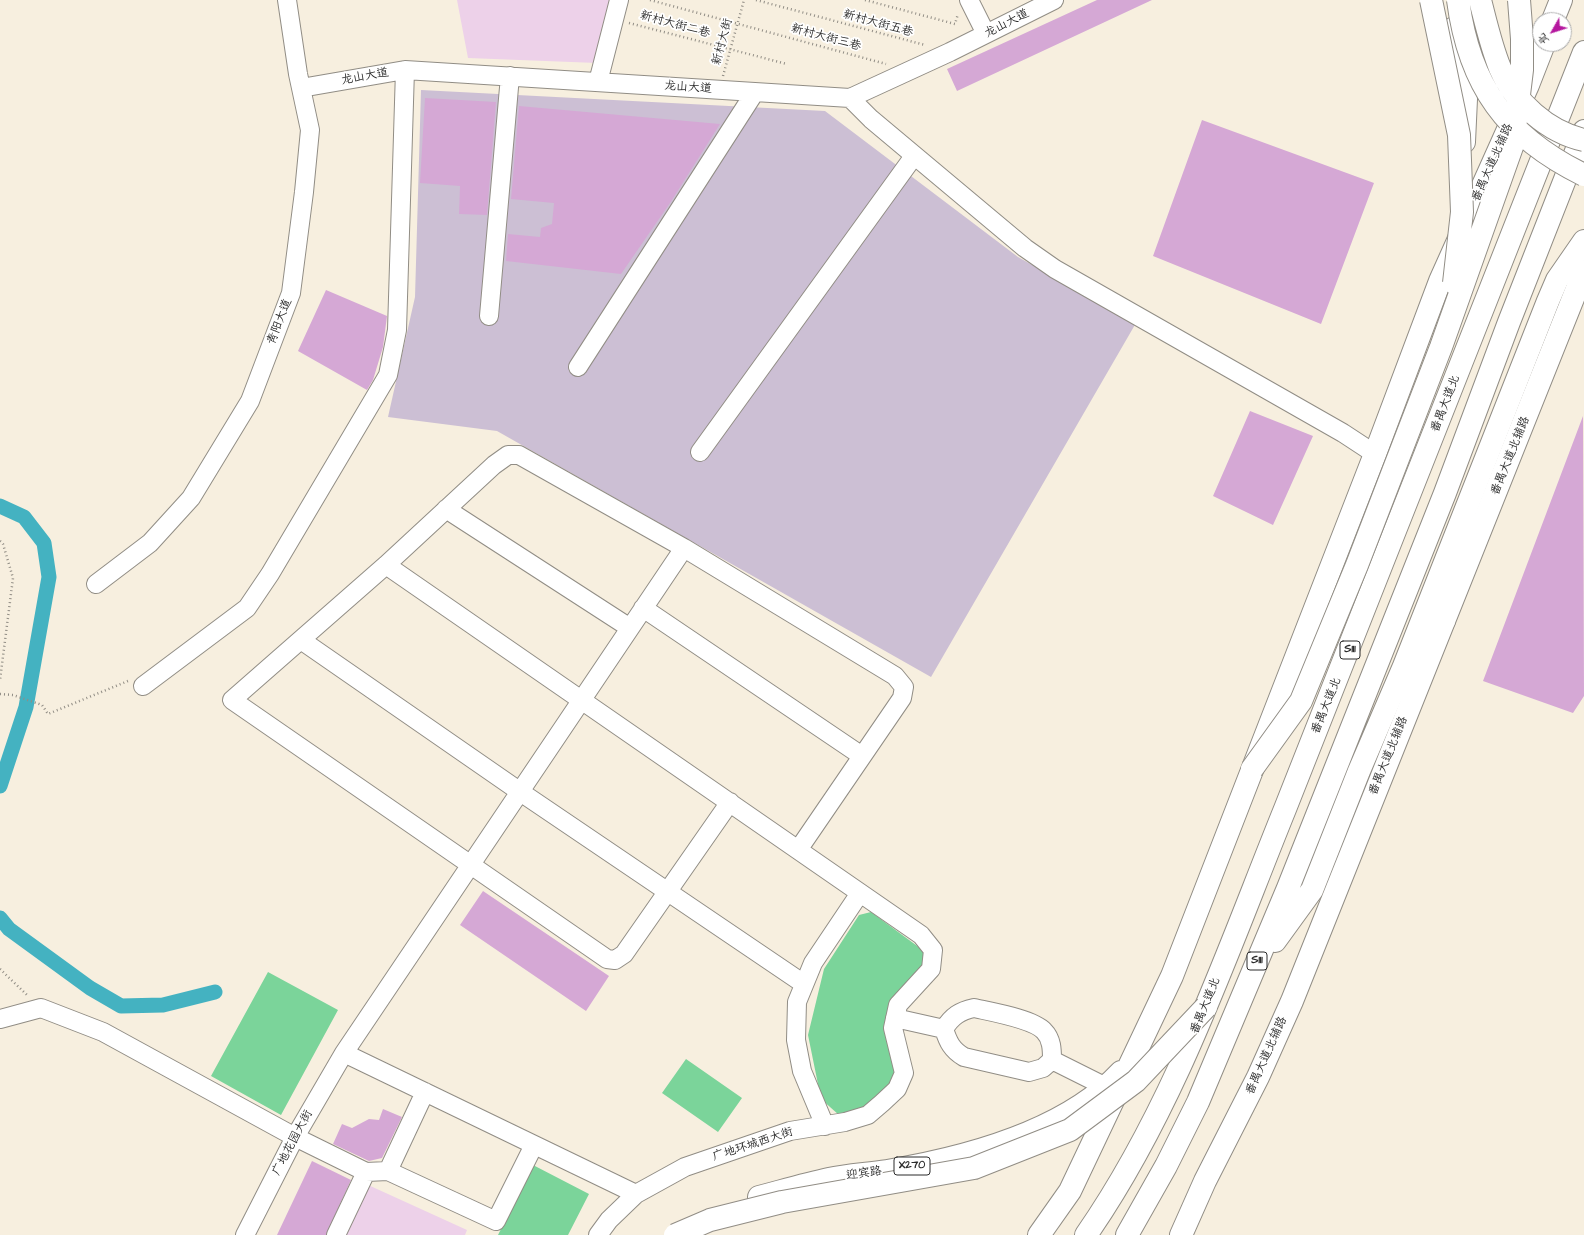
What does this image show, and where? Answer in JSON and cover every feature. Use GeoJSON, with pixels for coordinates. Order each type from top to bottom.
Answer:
{"type":"FeatureCollection","features":[{"type":"Feature","properties":{"kind":"main road"},"geometry":{"type":"LineString","coordinates":[[1432,0],[1458,128],[1462,173],[1462,212],[1455,280],[1441,347]]}},
{"type":"Feature","properties":{"kind":"main road"},"geometry":{"type":"LineString","coordinates":[[1039,1235],[1070,1190],[1172,976],[1375,454],[1440,281],[1453,216],[1466,124],[1466,99],[1449,0]]}},
{"type":"Feature","properties":{"kind":"main road"},"geometry":{"type":"LineString","coordinates":[[1458,0],[1462,29],[1476,72],[1493,102],[1510,123],[1531,143],[1555,160],[1584,174]]}},
{"type":"Feature","properties":{"kind":"main road"},"geometry":{"type":"LineString","coordinates":[[1480,0],[1501,69],[1514,91],[1533,113],[1549,127],[1569,137],[1584,140]]}},
{"type":"Feature","properties":{"kind":"main road"},"geometry":{"type":"LineString","coordinates":[[1252,769],[1301,701],[1357,565],[1441,347],[1513,144],[1522,70],[1522,39],[1519,0]]}},
{"type":"Feature","properties":{"kind":"main road"},"geometry":{"type":"LineString","coordinates":[[1556,12],[1561,0]]}},
{"type":"Feature","properties":{"kind":"main road","name":"番禺大道北铺路"},"geometry":{"type":"LineString","coordinates":[[1440,281],[1541,52]]}},
{"type":"Feature","properties":{"kind":"main road","name":"番禺大道北"},"geometry":{"type":"LineString","coordinates":[[1086,1235],[1133,1158],[1194,1036],[1206,1008],[1356,636],[1584,52]]}},
{"type":"Feature","properties":{"kind":"main road","name":"S111"},"geometry":{"type":"LineString","coordinates":[[1127,1235],[1166,1166],[1198,1102],[1315,821],[1445,493],[1509,322],[1584,131]]}},
{"type":"Feature","properties":{"kind":"main road"},"geometry":{"type":"LineString","coordinates":[[1252,972],[1312,890],[1359,771],[1404,666],[1450,552],[1548,301],[1557,280],[1584,241]]}},
{"type":"Feature","properties":{"kind":"main road","name":"番禺大道北辅路"},"geometry":{"type":"LineString","coordinates":[[1181,1235],[1205,1181],[1258,1078],[1292,1001],[1495,497],[1584,271]]}},
{"type":"Feature","properties":{"kind":"main road"},"geometry":{"type":"LineString","coordinates":[[1404,666],[1444,621]]}},
{"type":"Feature","properties":{"kind":"main road"},"geometry":{"type":"LineString","coordinates":[[674,1235],[710,1220],[782,1202],[974,1168],[1070,1130],[1136,1081],[1206,1008]]}},
{"type":"Feature","properties":{"kind":"main road","name":"迎宾路"},"geometry":{"type":"LineString","coordinates":[[674,1235],[696,1220],[728,1205],[830,1179],[924,1164],[994,1145],[1032,1130],[1059,1117],[1106,1087],[1132,1059]]}},
{"type":"Feature","properties":{"kind":"street","name":"青阳大道"},"geometry":{"type":"LineString","coordinates":[[96,584],[150,543],[191,498],[250,401],[291,293],[304,192],[310,130],[301,88],[287,0]]}},
{"type":"Feature","properties":{"kind":"street"},"geometry":{"type":"LineString","coordinates":[[598,82],[619,0]]}},
{"type":"Feature","properties":{"kind":"street","name":"龙山大道"},"geometry":{"type":"LineString","coordinates":[[301,88],[405,70],[850,98],[950,52],[1054,0]]}},
{"type":"Feature","properties":{"kind":"street"},"geometry":{"type":"LineString","coordinates":[[969,1],[986,34]]}},
{"type":"Feature","properties":{"kind":"street"},"geometry":{"type":"LineString","coordinates":[[143,686],[247,608],[270,574],[388,375],[397,330],[405,70]]}},
{"type":"Feature","properties":{"kind":"street"},"geometry":{"type":"LineString","coordinates":[[490,316],[510,76]]}},
{"type":"Feature","properties":{"kind":"street"},"geometry":{"type":"LineString","coordinates":[[578,367],[755,92]]}},
{"type":"Feature","properties":{"kind":"street"},"geometry":{"type":"LineString","coordinates":[[850,98],[871,120],[914,156],[1025,248],[1055,269],[1343,433],[1375,454]]}},
{"type":"Feature","properties":{"kind":"street"},"geometry":{"type":"LineString","coordinates":[[700,452],[914,156]]}},
{"type":"Feature","properties":{"kind":"street"},"geometry":{"type":"LineString","coordinates":[[730,802],[624,954],[616,960],[607,959],[232,700],[386,565],[494,465],[508,455],[519,455],[684,548],[895,676],[904,687],[902,698],[798,850]]}},
{"type":"Feature","properties":{"kind":"street"},"geometry":{"type":"LineString","coordinates":[[446,509],[630,628]]}},
{"type":"Feature","properties":{"kind":"street","name":"广地花园大街"},"geometry":{"type":"LineString","coordinates":[[245,1235],[295,1137],[344,1053],[684,548]]}},
{"type":"Feature","properties":{"kind":"street"},"geometry":{"type":"LineString","coordinates":[[386,565],[921,934],[933,950],[931,969],[898,1005],[895,1018],[944,1029]]}},
{"type":"Feature","properties":{"kind":"street"},"geometry":{"type":"LineString","coordinates":[[643,608],[862,756]]}},
{"type":"Feature","properties":{"kind":"street"},"geometry":{"type":"LineString","coordinates":[[301,640],[519,791],[804,984]]}},
{"type":"Feature","properties":{"kind":"street"},"geometry":{"type":"LineString","coordinates":[[825,1126],[802,1071],[796,1040],[797,1002],[812,963],[860,893]]}},
{"type":"Feature","properties":{"kind":"street"},"geometry":{"type":"LineString","coordinates":[[0,1020],[41,1008],[103,1032],[295,1137],[366,1172],[388,1171],[496,1222],[534,1145]]}},
{"type":"Feature","properties":{"kind":"street"},"geometry":{"type":"LineString","coordinates":[[974,1008],[1035,1024],[1045,1032],[1052,1046],[1052,1060],[1043,1068],[1029,1072],[964,1057],[955,1052],[948,1043],[944,1029],[950,1019],[962,1010],[974,1008]]}},
{"type":"Feature","properties":{"kind":"street","name":"广地环城西大街"},"geometry":{"type":"LineString","coordinates":[[598,1235],[609,1220],[636,1194],[685,1167],[790,1131],[846,1122],[868,1115],[897,1089],[904,1073],[893,1028],[895,1018]]}},
{"type":"Feature","properties":{"kind":"street"},"geometry":{"type":"LineString","coordinates":[[344,1053],[636,1194]]}},
{"type":"Feature","properties":{"kind":"street"},"geometry":{"type":"LineString","coordinates":[[1052,1060],[1106,1087]]}},
{"type":"Feature","properties":{"kind":"street"},"geometry":{"type":"LineString","coordinates":[[388,1171],[425,1092]]}},
{"type":"Feature","properties":{"kind":"street"},"geometry":{"type":"LineString","coordinates":[[336,1235],[366,1172]]}},
{"type":"Feature","properties":{"kind":"path","name":"新村大街三巷"},"geometry":{"type":"LineString","coordinates":[[650,0],[910,70]]}},
{"type":"Feature","properties":{"kind":"path","name":"新村大街"},"geometry":{"type":"LineString","coordinates":[[719,90],[744,0]]}},
{"type":"Feature","properties":{"kind":"path","name":"新村大街五巷"},"geometry":{"type":"LineString","coordinates":[[756,0],[950,52]]}},
{"type":"Feature","properties":{"kind":"path"},"geometry":{"type":"LineString","coordinates":[[865,0],[955,24],[960,8],[969,1]]}},
{"type":"Feature","properties":{"kind":"path","name":"新村大街二巷"},"geometry":{"type":"LineString","coordinates":[[614,19],[787,64]]}},
{"type":"Feature","properties":{"kind":"path"},"geometry":{"type":"LineString","coordinates":[[0,541],[3,544],[13,578],[0,680]]}},
{"type":"Feature","properties":{"kind":"path"},"geometry":{"type":"LineString","coordinates":[[0,694],[13,695],[42,705],[48,714],[132,679],[143,686]]}},
{"type":"Feature","properties":{"kind":"path"},"geometry":{"type":"LineString","coordinates":[[0,969],[41,1008]]}},
{"type":"Feature","properties":{"kind":"shaded area"},"geometry":{"type":"Polygon","coordinates":[[[457,0],[614,0],[597,63],[468,58],[457,0]]]}},
{"type":"Feature","properties":{"kind":"shaded area"},"geometry":{"type":"Polygon","coordinates":[[[421,90],[825,111],[1018,257],[1136,323],[931,677],[497,431],[388,417],[415,297],[421,90]]]}},
{"type":"Feature","properties":{"kind":"shaded area"},"geometry":{"type":"Polygon","coordinates":[[[366,1184],[467,1230],[465,1235],[342,1235],[366,1184]]]}},
{"type":"Feature","properties":{"kind":"green space"},"geometry":{"type":"Polygon","coordinates":[[[871,912],[924,951],[922,970],[891,1005],[897,1070],[892,1086],[865,1108],[839,1115],[821,1099],[808,1035],[824,969],[859,915],[871,912]]]}},
{"type":"Feature","properties":{"kind":"green space"},"geometry":{"type":"Polygon","coordinates":[[[268,972],[338,1010],[281,1115],[211,1076],[268,972]]]}},
{"type":"Feature","properties":{"kind":"green space"},"geometry":{"type":"Polygon","coordinates":[[[686,1059],[742,1098],[718,1132],[662,1093],[686,1059]]]}},
{"type":"Feature","properties":{"kind":"green space"},"geometry":{"type":"Polygon","coordinates":[[[533,1165],[589,1194],[568,1235],[498,1235],[533,1165]]]}},
{"type":"Feature","properties":{"kind":"building"},"geometry":{"type":"Polygon","coordinates":[[[1097,0],[1152,0],[957,91],[947,69],[1097,0]]]}},
{"type":"Feature","properties":{"kind":"building"},"geometry":{"type":"Polygon","coordinates":[[[425,98],[496,102],[487,215],[459,214],[460,186],[420,183],[425,98]]]}},
{"type":"Feature","properties":{"kind":"building"},"geometry":{"type":"Polygon","coordinates":[[[519,106],[720,124],[670,203],[621,274],[506,261],[508,234],[540,237],[541,228],[552,224],[554,203],[511,199],[519,106]]]}},
{"type":"Feature","properties":{"kind":"building"},"geometry":{"type":"Polygon","coordinates":[[[1202,120],[1374,183],[1321,324],[1153,256],[1202,120]]]}},
{"type":"Feature","properties":{"kind":"building"},"geometry":{"type":"Polygon","coordinates":[[[326,290],[387,316],[383,347],[373,380],[367,390],[298,351],[326,290]]]}},
{"type":"Feature","properties":{"kind":"building"},"geometry":{"type":"Polygon","coordinates":[[[1250,411],[1313,436],[1273,525],[1213,496],[1250,411]]]}},
{"type":"Feature","properties":{"kind":"building"},"geometry":{"type":"Polygon","coordinates":[[[1583,416],[1584,696],[1573,713],[1483,681],[1583,416]]]}},
{"type":"Feature","properties":{"kind":"building"},"geometry":{"type":"Polygon","coordinates":[[[483,891],[609,976],[586,1011],[460,925],[483,891]]]}},
{"type":"Feature","properties":{"kind":"building"},"geometry":{"type":"Polygon","coordinates":[[[383,1109],[402,1117],[382,1158],[369,1161],[333,1144],[342,1124],[352,1128],[369,1119],[379,1120],[383,1109]]]}},
{"type":"Feature","properties":{"kind":"building"},"geometry":{"type":"Polygon","coordinates":[[[312,1161],[351,1180],[326,1235],[277,1235],[312,1161]]]}},
{"type":"Feature","properties":{"kind":"waterway"},"geometry":{"type":"LineString","coordinates":[[0,506],[24,517],[44,543],[49,577],[26,707],[0,786]]}},
{"type":"Feature","properties":{"kind":"waterway"},"geometry":{"type":"LineString","coordinates":[[0,918],[9,929],[90,988],[121,1006],[163,1005],[215,992]]}}]}
